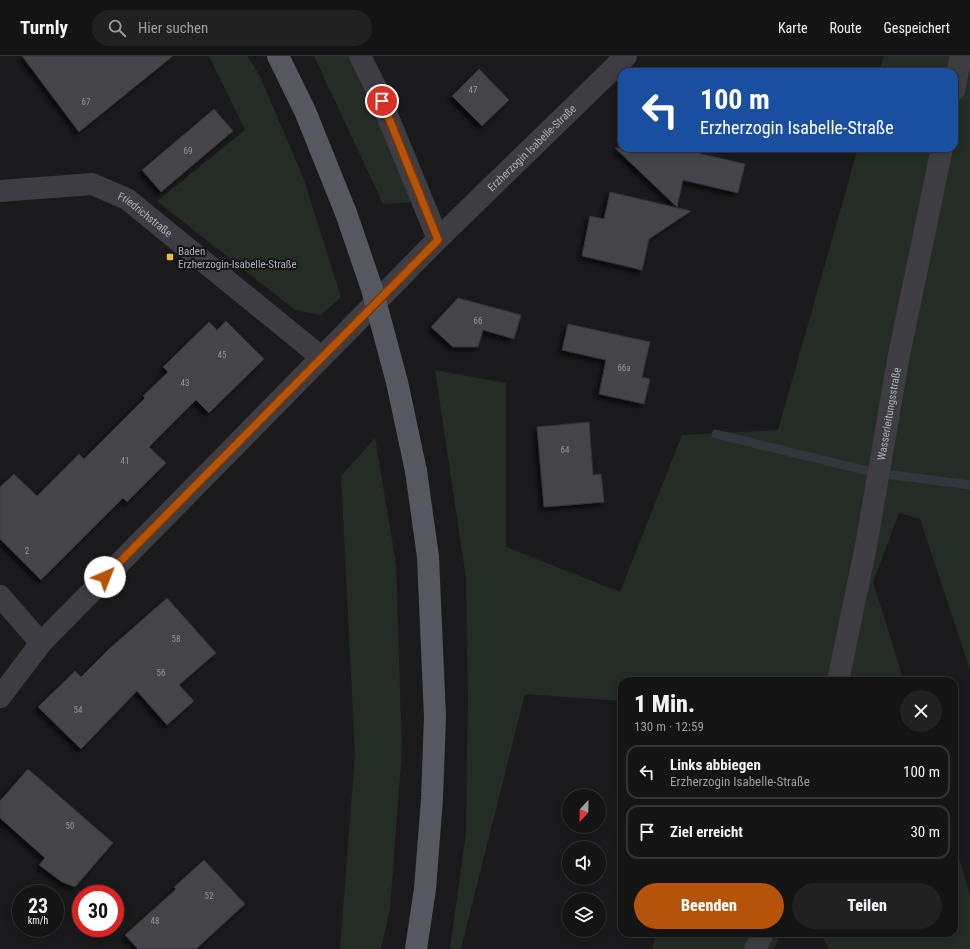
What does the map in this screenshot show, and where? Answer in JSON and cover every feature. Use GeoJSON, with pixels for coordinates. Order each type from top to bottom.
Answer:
{"type":"FeatureCollection","features":[{"type":"Feature","properties":{"kind":"main road"},"geometry":{"type":"LineString","coordinates":[[278,56],[305,111],[346,213],[372,289],[395,374],[416,471],[428,557],[435,717],[432,799],[425,882],[416,949]]}},
{"type":"Feature","properties":{"kind":"street"},"geometry":{"type":"LineString","coordinates":[[360,56],[376,88],[438,240]]}},
{"type":"Feature","properties":{"kind":"street","name":"Erzherzogin Isabelle-Straße"},"geometry":{"type":"LineString","coordinates":[[0,697],[41,643],[321,357],[626,56]]}},
{"type":"Feature","properties":{"kind":"street"},"geometry":{"type":"LineString","coordinates":[[958,71],[961,56]]}},
{"type":"Feature","properties":{"kind":"street","name":"Wasserleitungsstraße"},"geometry":{"type":"LineString","coordinates":[[839,677],[866,546],[899,355],[941,152]]}},
{"type":"Feature","properties":{"kind":"street","name":"Friedrichstraße"},"geometry":{"type":"LineString","coordinates":[[0,191],[92,184],[127,199],[321,357]]}},
{"type":"Feature","properties":{"kind":"street"},"geometry":{"type":"LineString","coordinates":[[0,596],[41,643]]}},
{"type":"Feature","properties":{"kind":"street"},"geometry":{"type":"LineString","coordinates":[[756,949],[760,937]]}},
{"type":"Feature","properties":{"kind":"shaded area"},"geometry":{"type":"Polygon","coordinates":[[[209,56],[247,56],[259,74],[303,177],[341,297],[321,315],[295,310],[157,201],[245,130],[209,56]]]}},
{"type":"Feature","properties":{"kind":"shaded area"},"geometry":{"type":"Polygon","coordinates":[[[314,56],[357,56],[414,202],[383,204],[314,56]]]}},
{"type":"Feature","properties":{"kind":"shaded area"},"geometry":{"type":"Polygon","coordinates":[[[884,56],[970,56],[970,670],[920,519],[899,513],[873,582],[903,677],[618,677],[618,701],[525,694],[461,949],[450,949],[466,832],[468,701],[466,578],[435,370],[506,383],[506,547],[620,592],[682,435],[778,430],[857,152],[958,152],[958,68],[880,68],[884,56]]]}},
{"type":"Feature","properties":{"kind":"shaded area"},"geometry":{"type":"Polygon","coordinates":[[[375,438],[396,564],[402,749],[390,909],[381,949],[340,949],[355,754],[341,476],[375,438]]]}},
{"type":"Feature","properties":{"kind":"shaded area"},"geometry":{"type":"Polygon","coordinates":[[[958,856],[970,894],[970,949],[829,949],[823,937],[958,937],[958,856]]]}},
{"type":"Feature","properties":{"kind":"shaded area"},"geometry":{"type":"Polygon","coordinates":[[[656,937],[779,937],[774,949],[652,949],[656,937]]]}},
{"type":"Feature","properties":{"kind":"building"},"geometry":{"type":"Polygon","coordinates":[[[22,56],[173,56],[79,132],[22,56]]]}},
{"type":"Feature","properties":{"kind":"building"},"geometry":{"type":"Polygon","coordinates":[[[479,69],[509,100],[482,126],[452,96],[479,69]]]}},
{"type":"Feature","properties":{"kind":"building"},"geometry":{"type":"Polygon","coordinates":[[[214,109],[233,131],[161,192],[142,170],[214,109]]]}},
{"type":"Feature","properties":{"kind":"building"},"geometry":{"type":"Polygon","coordinates":[[[619,152],[693,152],[745,164],[738,193],[683,180],[677,207],[619,152]]]}},
{"type":"Feature","properties":{"kind":"building"},"geometry":{"type":"Polygon","coordinates":[[[610,192],[691,211],[649,239],[642,270],[582,256],[590,216],[604,219],[610,192]]]}},
{"type":"Feature","properties":{"kind":"building"},"geometry":{"type":"Polygon","coordinates":[[[458,298],[521,315],[514,339],[483,330],[478,347],[453,347],[431,327],[458,298]]]}},
{"type":"Feature","properties":{"kind":"building"},"geometry":{"type":"Polygon","coordinates":[[[226,321],[264,359],[209,413],[196,400],[149,447],[166,463],[127,502],[123,498],[41,580],[0,539],[0,487],[14,474],[37,496],[79,454],[84,459],[145,398],[143,396],[168,372],[163,367],[209,322],[217,330],[226,321]]]}},
{"type":"Feature","properties":{"kind":"building"},"geometry":{"type":"Polygon","coordinates":[[[568,324],[650,342],[642,377],[650,379],[644,404],[599,394],[606,360],[562,350],[568,324]]]}},
{"type":"Feature","properties":{"kind":"building"},"geometry":{"type":"Polygon","coordinates":[[[589,422],[593,475],[601,474],[604,502],[544,507],[537,427],[589,422]]]}},
{"type":"Feature","properties":{"kind":"building"},"geometry":{"type":"Polygon","coordinates":[[[167,598],[216,653],[179,685],[194,701],[167,725],[137,691],[81,749],[38,707],[75,671],[81,677],[109,649],[167,598]]]}},
{"type":"Feature","properties":{"kind":"building"},"geometry":{"type":"Polygon","coordinates":[[[28,769],[113,843],[77,885],[72,886],[62,882],[39,865],[45,858],[0,818],[0,801],[28,769]]]}},
{"type":"Feature","properties":{"kind":"building"},"geometry":{"type":"Polygon","coordinates":[[[204,860],[245,904],[196,949],[138,949],[125,935],[176,889],[174,887],[204,860]]]}},
{"type":"Feature","properties":{"kind":"waterway"},"geometry":{"type":"LineString","coordinates":[[716,434],[868,471]]}},
{"type":"Feature","properties":{"kind":"waterway"},"geometry":{"type":"LineString","coordinates":[[886,474],[970,485]]}},
{"type":"Feature","properties":{"kind":"place","name":"Baden Erzherzogin-Isabelle-Straße"},"geometry":{"type":"Point","coordinates":[170,257]}},
{"type":"Feature","properties":{"kind":"route"},"geometry":{"type":"LineString","coordinates":[[105,577],[438,240],[382,101]]}}]}
